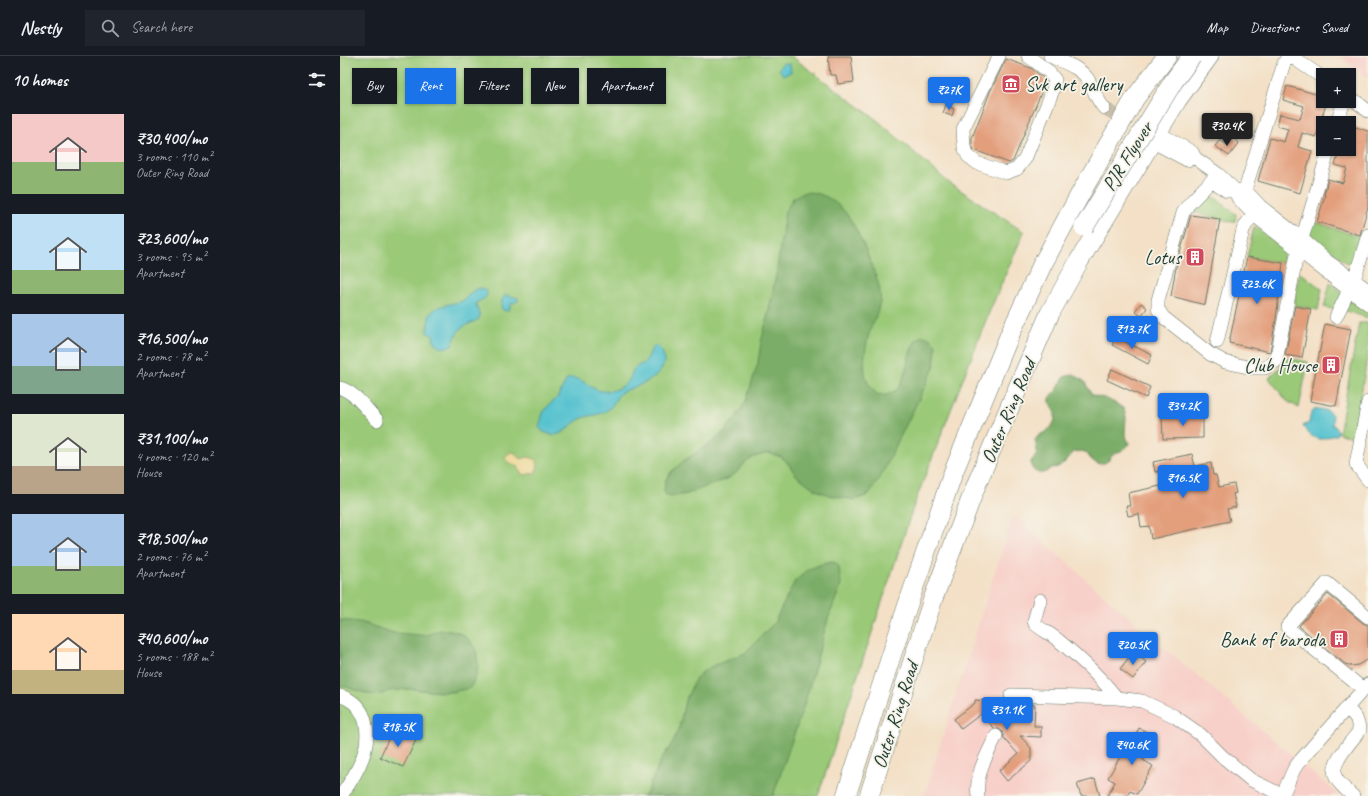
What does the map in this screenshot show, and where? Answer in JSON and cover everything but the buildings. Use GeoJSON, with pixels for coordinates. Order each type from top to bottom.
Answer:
{"type":"FeatureCollection","features":[{"type":"Feature","properties":{"kind":"highway"},"geometry":{"type":"LineString","coordinates":[[1135,98],[1153,56]]}},
{"type":"Feature","properties":{"kind":"highway","name":"Outer Ring Road"},"geometry":{"type":"LineString","coordinates":[[846,796],[953,473],[1010,334],[1046,258],[1082,189],[1135,98],[1167,56]]}},
{"type":"Feature","properties":{"kind":"highway","name":"PJR Flyover"},"geometry":{"type":"LineString","coordinates":[[1079,261],[1076,240],[1080,225],[1113,157],[1177,56]]}},
{"type":"Feature","properties":{"kind":"highway","name":"PJR Flyover"},"geometry":{"type":"LineString","coordinates":[[1046,258],[1080,225],[1173,82],[1192,56]]}},
{"type":"Feature","properties":{"kind":"highway","name":"Outer Ring Road"},"geometry":{"type":"LineString","coordinates":[[869,796],[933,599],[977,483],[1050,313],[1079,261],[1177,100],[1209,56]]}},
{"type":"Feature","properties":{"kind":"street"},"geometry":{"type":"LineString","coordinates":[[999,56],[963,129],[963,135],[964,147],[968,156],[977,163],[1006,173],[1017,169],[1025,159],[1053,90],[1055,80],[1048,71],[1028,56]]}},
{"type":"Feature","properties":{"kind":"street"},"geometry":{"type":"LineString","coordinates":[[1050,56],[1080,70],[1088,79],[1100,104],[1104,108]]}},
{"type":"Feature","properties":{"kind":"street"},"geometry":{"type":"LineString","coordinates":[[1316,73],[1295,59],[1287,58],[1238,198],[1257,210],[1300,244],[1327,261],[1368,304]]}},
{"type":"Feature","properties":{"kind":"street"},"geometry":{"type":"LineString","coordinates":[[1356,102],[1368,111]]}},
{"type":"Feature","properties":{"kind":"street"},"geometry":{"type":"LineString","coordinates":[[1240,190],[1227,190],[1212,180],[1188,205],[1183,213],[1158,300],[1158,309],[1163,317],[1210,354],[1225,362],[1252,368],[1266,368],[1276,362],[1300,244],[1327,156]]}},
{"type":"Feature","properties":{"kind":"street"},"geometry":{"type":"LineString","coordinates":[[1195,158],[1240,190]]}},
{"type":"Feature","properties":{"kind":"street"},"geometry":{"type":"LineString","coordinates":[[1218,342],[1243,230],[1257,210]]}},
{"type":"Feature","properties":{"kind":"street"},"geometry":{"type":"LineString","coordinates":[[1336,317],[1351,285],[1368,235]]}},
{"type":"Feature","properties":{"kind":"street"},"geometry":{"type":"LineString","coordinates":[[1351,285],[1368,290]]}},
{"type":"Feature","properties":{"kind":"street"},"geometry":{"type":"LineString","coordinates":[[340,388],[356,397],[377,420]]}},
{"type":"Feature","properties":{"kind":"street"},"geometry":{"type":"LineString","coordinates":[[1368,402],[1356,464],[1368,480]]}},
{"type":"Feature","properties":{"kind":"street"},"geometry":{"type":"LineString","coordinates":[[1011,695],[1117,698],[1142,701],[1174,716],[1202,735],[1223,758],[1251,780],[1282,796],[1294,769],[1299,762],[1366,687],[1287,627],[1327,583],[1368,617]]}},
{"type":"Feature","properties":{"kind":"street"},"geometry":{"type":"LineString","coordinates":[[1040,600],[1034,621],[1035,624],[1066,647],[1109,688],[1117,698]]}},
{"type":"Feature","properties":{"kind":"street"},"geometry":{"type":"LineString","coordinates":[[340,696],[344,697],[359,708],[365,720],[367,734],[364,756],[355,776],[341,796]]}},
{"type":"Feature","properties":{"kind":"street"},"geometry":{"type":"LineString","coordinates":[[1347,707],[1356,718],[1360,730],[1336,763],[1334,771],[1336,777],[1353,796]]}},
{"type":"Feature","properties":{"kind":"street"},"geometry":{"type":"LineString","coordinates":[[978,796],[977,780],[996,736]]}},
{"type":"Feature","properties":{"kind":"shaded area"},"geometry":{"type":"Polygon","coordinates":[[[1340,56],[1368,56],[1368,78],[1340,56]]]}},
{"type":"Feature","properties":{"kind":"shaded area"},"geometry":{"type":"Polygon","coordinates":[[[1013,515],[1142,629],[1340,796],[924,796],[1013,515]]]}},
{"type":"Feature","properties":{"kind":"green space"},"geometry":{"type":"Polygon","coordinates":[[[340,56],[791,56],[877,120],[948,182],[1024,232],[988,315],[915,502],[818,796],[340,796],[340,56]]]}},
{"type":"Feature","properties":{"kind":"green space"},"geometry":{"type":"Polygon","coordinates":[[[805,192],[819,194],[830,199],[848,216],[861,239],[876,277],[880,292],[880,302],[869,334],[864,360],[865,374],[870,386],[877,394],[884,395],[891,393],[898,388],[902,381],[911,350],[915,342],[920,337],[927,337],[936,344],[934,368],[880,478],[868,495],[855,500],[829,495],[816,490],[796,475],[787,462],[781,457],[768,453],[754,457],[746,462],[729,478],[687,494],[670,497],[664,492],[665,481],[671,472],[685,460],[718,438],[735,419],[746,401],[758,363],[769,310],[777,270],[785,211],[794,197],[805,192]]]}},
{"type":"Feature","properties":{"kind":"green space"},"geometry":{"type":"Polygon","coordinates":[[[1208,192],[1236,214],[1235,221],[1231,222],[1193,212],[1208,192]]]}},
{"type":"Feature","properties":{"kind":"green space"},"geometry":{"type":"Polygon","coordinates":[[[1306,219],[1360,237],[1351,266],[1302,228],[1306,219]]]}},
{"type":"Feature","properties":{"kind":"green space"},"geometry":{"type":"Polygon","coordinates":[[[1254,227],[1258,228],[1284,250],[1283,263],[1247,257],[1254,227]]]}},
{"type":"Feature","properties":{"kind":"green space"},"geometry":{"type":"Polygon","coordinates":[[[1299,272],[1322,289],[1318,310],[1294,305],[1299,272]]]}},
{"type":"Feature","properties":{"kind":"green space"},"geometry":{"type":"Polygon","coordinates":[[[1330,283],[1344,294],[1337,308],[1332,309],[1324,307],[1330,283]]]}},
{"type":"Feature","properties":{"kind":"green space"},"geometry":{"type":"Polygon","coordinates":[[[1347,298],[1368,312],[1368,318],[1343,310],[1347,298]]]}},
{"type":"Feature","properties":{"kind":"green space"},"geometry":{"type":"Polygon","coordinates":[[[1359,323],[1368,323],[1368,353],[1354,437],[1339,434],[1359,323]]]}},
{"type":"Feature","properties":{"kind":"green space"},"geometry":{"type":"Polygon","coordinates":[[[1283,357],[1308,362],[1299,408],[1287,401],[1269,378],[1280,367],[1283,357]]]}},
{"type":"Feature","properties":{"kind":"green space"},"geometry":{"type":"Polygon","coordinates":[[[1074,374],[1085,382],[1091,394],[1105,398],[1124,409],[1126,417],[1125,433],[1129,444],[1102,464],[1096,463],[1087,453],[1082,451],[1074,452],[1059,467],[1051,468],[1044,473],[1037,472],[1031,465],[1037,454],[1035,440],[1039,435],[1051,427],[1055,418],[1050,403],[1050,398],[1064,377],[1074,374]]]}},
{"type":"Feature","properties":{"kind":"green space"},"geometry":{"type":"Polygon","coordinates":[[[832,562],[836,563],[839,567],[841,585],[828,619],[805,702],[773,796],[644,796],[661,760],[673,742],[679,728],[685,701],[696,678],[705,670],[745,653],[774,623],[795,581],[809,569],[832,562]]]}},
{"type":"Feature","properties":{"kind":"green space"},"geometry":{"type":"Polygon","coordinates":[[[340,620],[361,622],[396,633],[424,635],[439,630],[447,630],[459,633],[469,640],[477,656],[478,665],[474,680],[470,688],[452,692],[410,689],[389,691],[375,695],[340,685],[340,620]]]}},
{"type":"Feature","properties":{"kind":"sand"},"geometry":{"type":"Polygon","coordinates":[[[511,452],[514,452],[520,459],[529,457],[536,460],[538,466],[535,473],[524,475],[520,472],[518,466],[507,461],[506,457],[511,452]]]}},
{"type":"Feature","properties":{"kind":"water"},"geometry":{"type":"Polygon","coordinates":[[[784,63],[790,64],[791,72],[783,75],[779,69],[784,63]]]}},
{"type":"Feature","properties":{"kind":"water"},"geometry":{"type":"Polygon","coordinates":[[[480,288],[486,291],[487,295],[485,298],[476,303],[479,319],[463,327],[457,333],[453,344],[446,347],[439,347],[433,339],[433,335],[427,333],[431,313],[439,307],[462,301],[474,290],[480,288]]]}},
{"type":"Feature","properties":{"kind":"water"},"geometry":{"type":"Polygon","coordinates":[[[505,295],[518,298],[518,301],[511,304],[509,310],[504,311],[501,307],[502,300],[505,295]]]}},
{"type":"Feature","properties":{"kind":"water"},"geometry":{"type":"Polygon","coordinates":[[[654,346],[657,346],[662,351],[664,359],[660,372],[655,377],[622,392],[609,409],[579,420],[561,433],[555,435],[549,434],[542,431],[539,427],[543,413],[557,398],[567,379],[573,378],[579,380],[600,391],[616,390],[629,380],[635,368],[645,362],[654,346]]]}},
{"type":"Feature","properties":{"kind":"water"},"geometry":{"type":"Polygon","coordinates":[[[1317,409],[1330,412],[1333,421],[1332,425],[1335,426],[1338,431],[1336,435],[1319,439],[1308,433],[1304,428],[1303,426],[1309,423],[1310,416],[1317,409]]]}},
{"type":"Feature","properties":{"kind":"tunnel"},"geometry":{"type":"LineString","coordinates":[[1104,108],[1151,135]]}},
{"type":"Feature","properties":{"kind":"place","name":"Svk art gallery"},"geometry":{"type":"Point","coordinates":[1011,84]}},
{"type":"Feature","properties":{"kind":"place","name":"Lotus"},"geometry":{"type":"Point","coordinates":[1195,257]}},
{"type":"Feature","properties":{"kind":"place","name":"Club House"},"geometry":{"type":"Point","coordinates":[1331,365]}},
{"type":"Feature","properties":{"kind":"place","name":"Bank of baroda"},"geometry":{"type":"Point","coordinates":[1339,639]}}]}
